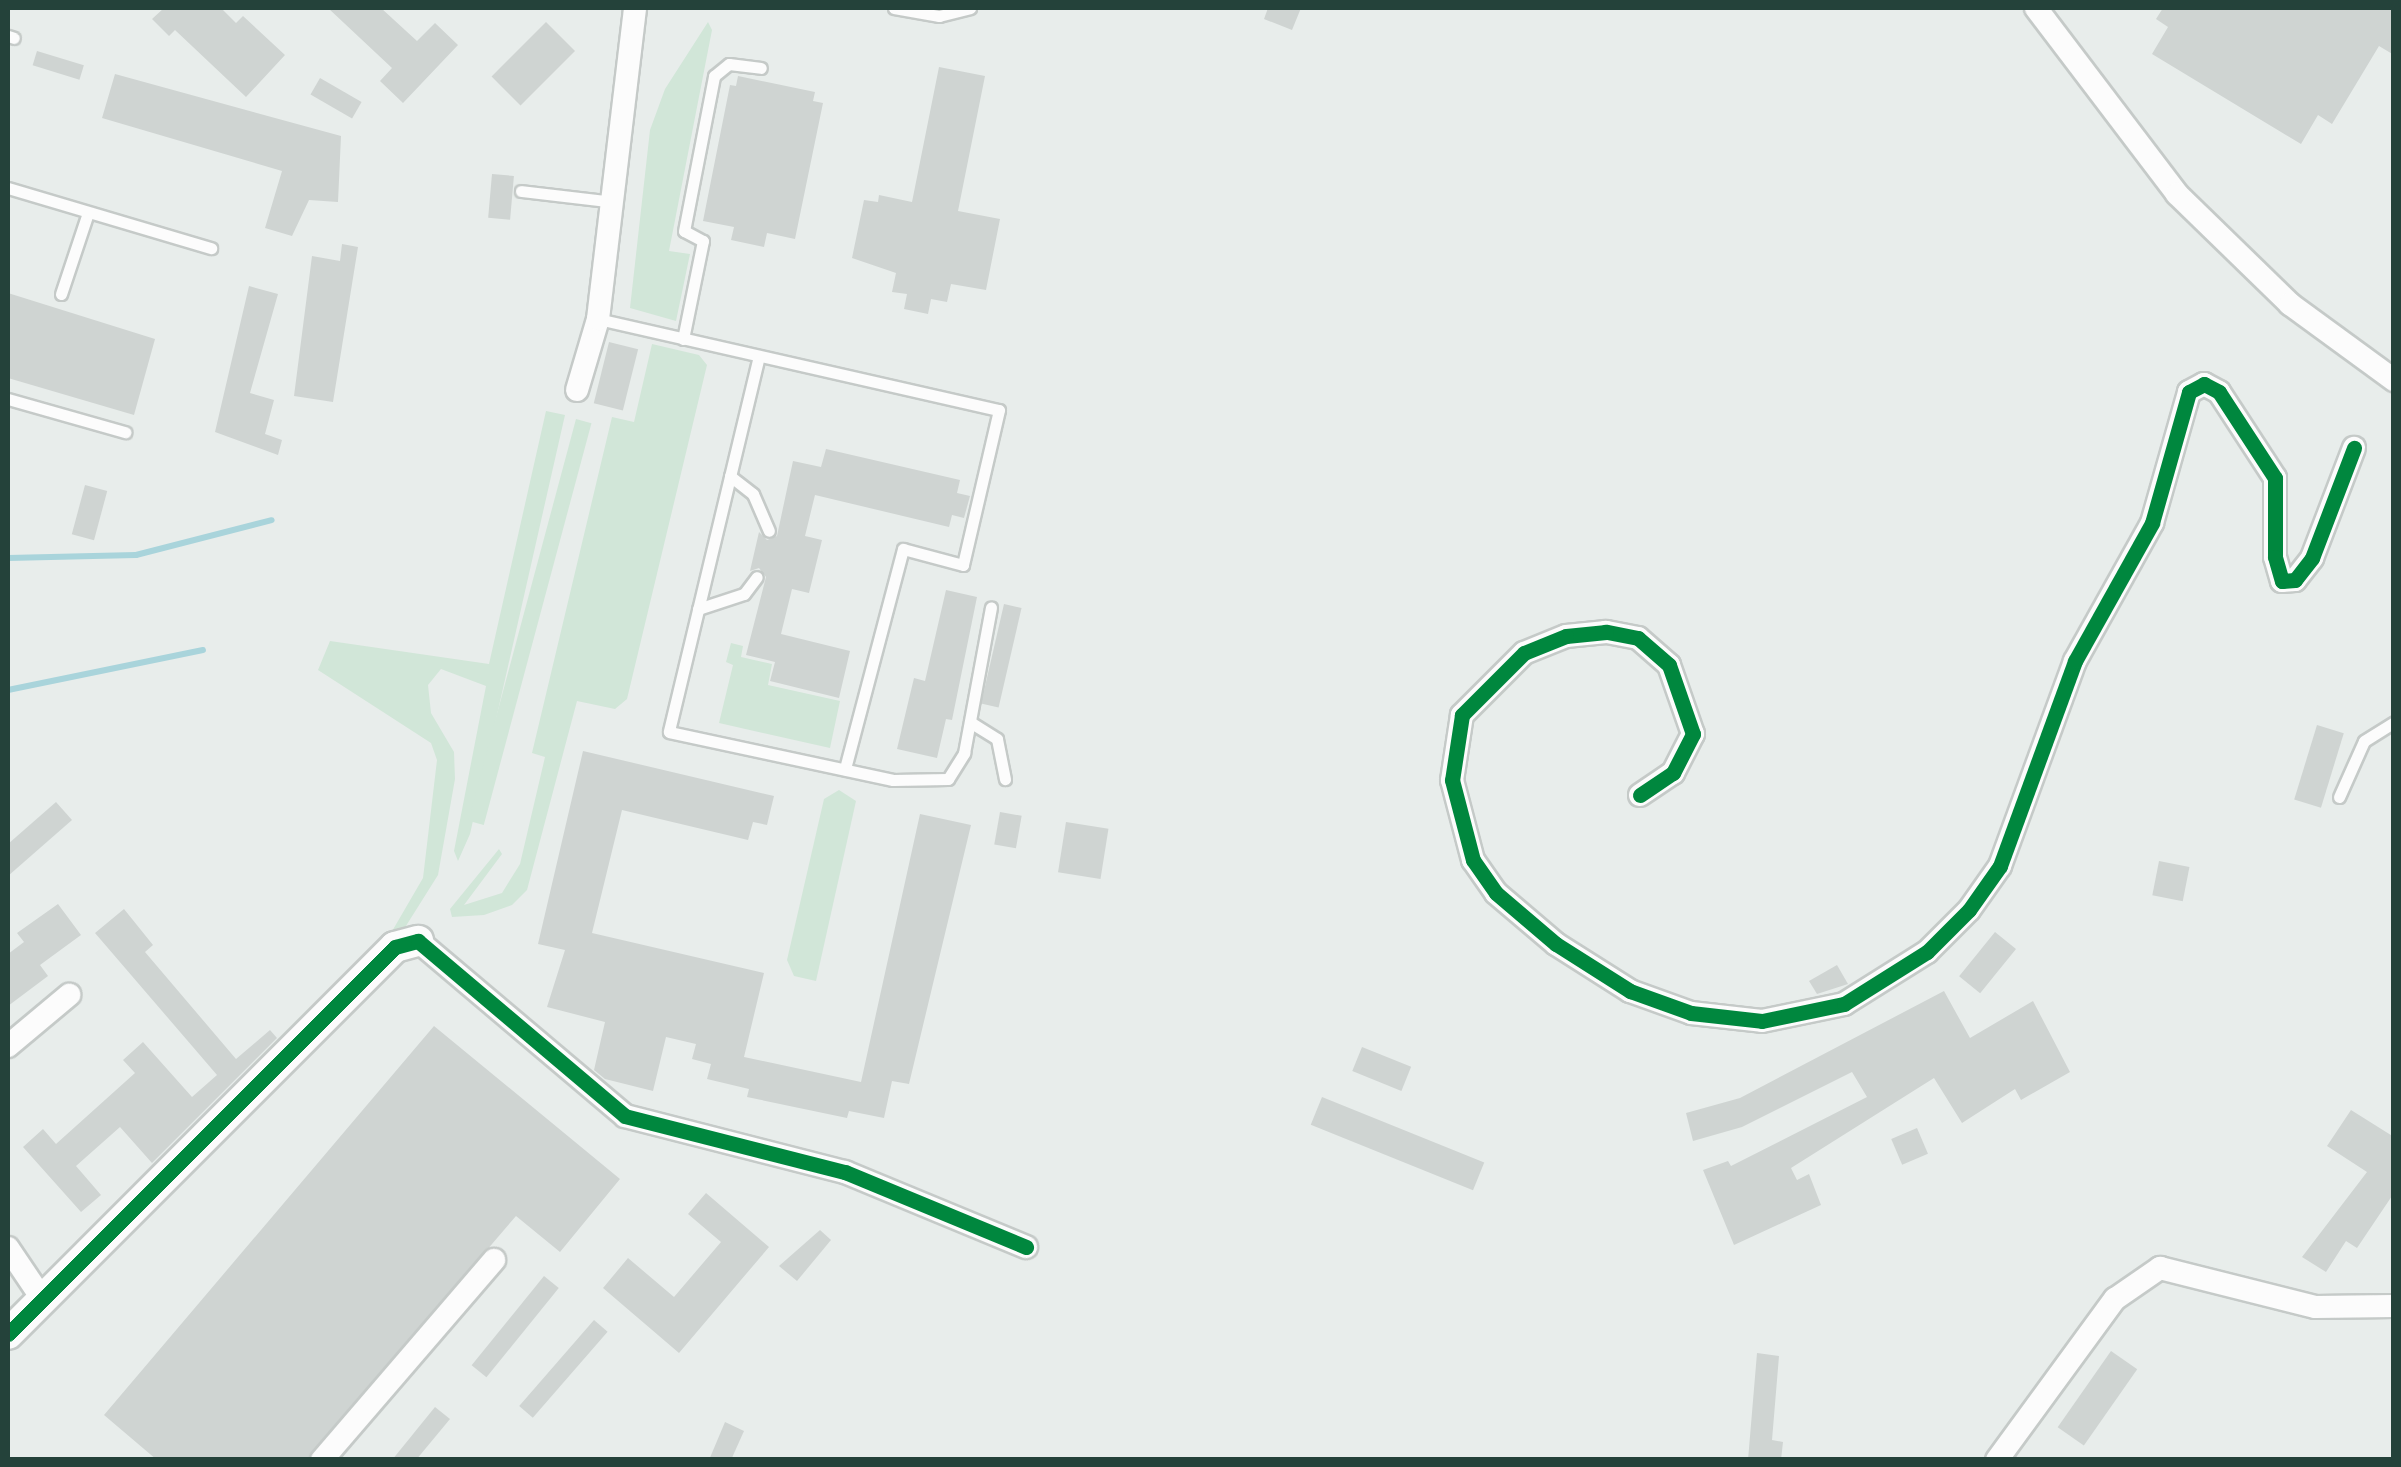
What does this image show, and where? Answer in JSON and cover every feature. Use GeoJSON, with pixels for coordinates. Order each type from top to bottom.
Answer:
{"type":"FeatureCollection","features":[{"type":"Feature","properties":{"kind":"street"},"geometry":{"type":"LineString","coordinates":[[577,390],[598,319],[635,8]]}},
{"type":"Feature","properties":{"kind":"street"},"geometry":{"type":"LineString","coordinates":[[2036,8],[2177,194],[2290,304],[2394,380]]}},
{"type":"Feature","properties":{"kind":"street"},"geometry":{"type":"LineString","coordinates":[[1640,795],[1673,773],[1693,734],[1669,665],[1638,638],[1606,632],[1566,636],[1524,653],[1462,716],[1452,780],[1473,860],[1496,893],[1556,944],[1630,991],[1691,1013],[1762,1021],[1844,1004],[1928,952],[1969,910],[2000,866],[2075,661],[2157,511],[2189,392],[2204,384],[2219,392],[2275,478],[2275,557],[2282,581],[2295,580],[2312,558],[2354,448]]}},
{"type":"Feature","properties":{"kind":"street"},"geometry":{"type":"LineString","coordinates":[[8,1334],[395,948],[418,941],[625,1116],[846,1172],[1026,1247]]}},
{"type":"Feature","properties":{"kind":"street"},"geometry":{"type":"LineString","coordinates":[[8,1046],[69,995]]}},
{"type":"Feature","properties":{"kind":"street"},"geometry":{"type":"LineString","coordinates":[[8,1248],[41,1298]]}},
{"type":"Feature","properties":{"kind":"street"},"geometry":{"type":"LineString","coordinates":[[322,1460],[494,1260]]}},
{"type":"Feature","properties":{"kind":"street"},"geometry":{"type":"LineString","coordinates":[[1998,1460],[2115,1299],[2160,1268],[2315,1307],[2394,1306]]}},
{"type":"Feature","properties":{"kind":"lane"},"geometry":{"type":"LineString","coordinates":[[894,8],[917,16],[970,8]]}},
{"type":"Feature","properties":{"kind":"lane"},"geometry":{"type":"LineString","coordinates":[[682,339],[703,241],[684,232],[714,76],[729,64],[760,68]]}},
{"type":"Feature","properties":{"kind":"lane"},"geometry":{"type":"LineString","coordinates":[[8,188],[212,248]]}},
{"type":"Feature","properties":{"kind":"lane"},"geometry":{"type":"LineString","coordinates":[[522,191],[614,202]]}},
{"type":"Feature","properties":{"kind":"lane"},"geometry":{"type":"LineString","coordinates":[[61,294],[88,213]]}},
{"type":"Feature","properties":{"kind":"lane"},"geometry":{"type":"LineString","coordinates":[[598,319],[758,360],[999,410],[963,565],[903,549],[846,769]]}},
{"type":"Feature","properties":{"kind":"lane"},"geometry":{"type":"LineString","coordinates":[[758,360],[669,732],[893,780],[948,779],[958,769],[992,607]]}},
{"type":"Feature","properties":{"kind":"lane"},"geometry":{"type":"LineString","coordinates":[[8,399],[125,432]]}},
{"type":"Feature","properties":{"kind":"lane"},"geometry":{"type":"LineString","coordinates":[[730,476],[754,494],[768,531]]}},
{"type":"Feature","properties":{"kind":"lane"},"geometry":{"type":"LineString","coordinates":[[698,609],[744,594],[757,577]]}},
{"type":"Feature","properties":{"kind":"lane"},"geometry":{"type":"LineString","coordinates":[[970,722],[997,739],[1005,779]]}},
{"type":"Feature","properties":{"kind":"lane"},"geometry":{"type":"LineString","coordinates":[[2339,797],[2364,741],[2394,722]]}},
{"type":"Feature","properties":{"kind":"green space"},"geometry":{"type":"Polygon","coordinates":[[[708,22],[712,30],[669,251],[690,254],[676,321],[630,308],[650,130],[665,89],[708,22]]]}},
{"type":"Feature","properties":{"kind":"green space"},"geometry":{"type":"Polygon","coordinates":[[[652,344],[699,355],[707,365],[627,699],[615,709],[577,701],[527,890],[512,905],[484,915],[452,917],[450,909],[499,849],[502,854],[464,905],[502,893],[520,864],[545,757],[532,753],[612,417],[634,422],[652,344]]]}},
{"type":"Feature","properties":{"kind":"green space"},"geometry":{"type":"Polygon","coordinates":[[[546,411],[565,415],[470,834],[458,861],[454,851],[486,686],[441,669],[428,685],[431,713],[454,752],[455,779],[438,875],[399,937],[391,933],[423,878],[437,760],[431,743],[318,670],[330,641],[489,664],[546,411]]]}},
{"type":"Feature","properties":{"kind":"green space"},"geometry":{"type":"Polygon","coordinates":[[[576,419],[591,423],[484,825],[468,821],[576,419]]]}},
{"type":"Feature","properties":{"kind":"green space"},"geometry":{"type":"Polygon","coordinates":[[[731,643],[743,646],[741,657],[772,664],[768,685],[840,701],[830,748],[719,723],[733,665],[726,662],[731,643]]]}},
{"type":"Feature","properties":{"kind":"green space"},"geometry":{"type":"Polygon","coordinates":[[[839,790],[856,801],[816,981],[794,976],[787,960],[824,799],[839,790]]]}},
{"type":"Feature","properties":{"kind":"building"},"geometry":{"type":"Polygon","coordinates":[[[164,8],[221,8],[236,23],[243,16],[285,55],[246,97],[175,30],[169,36],[152,19],[164,8]]]}},
{"type":"Feature","properties":{"kind":"building"},"geometry":{"type":"Polygon","coordinates":[[[328,8],[381,8],[417,41],[435,23],[458,45],[403,103],[380,81],[392,68],[328,8]]]}},
{"type":"Feature","properties":{"kind":"building"},"geometry":{"type":"Polygon","coordinates":[[[1268,8],[1301,8],[1292,30],[1264,19],[1268,8]]]}},
{"type":"Feature","properties":{"kind":"building"},"geometry":{"type":"Polygon","coordinates":[[[2163,8],[2394,8],[2394,55],[2379,46],[2332,124],[2318,115],[2301,144],[2152,54],[2168,27],[2156,19],[2163,8]]]}},
{"type":"Feature","properties":{"kind":"building"},"geometry":{"type":"Polygon","coordinates":[[[546,22],[575,51],[521,105],[492,76],[546,22]]]}},
{"type":"Feature","properties":{"kind":"building"},"geometry":{"type":"Polygon","coordinates":[[[37,51],[84,65],[79,80],[33,65],[37,51]]]}},
{"type":"Feature","properties":{"kind":"building"},"geometry":{"type":"Polygon","coordinates":[[[939,67],[985,76],[958,211],[1000,219],[986,290],[951,284],[947,302],[931,299],[928,314],[904,309],[907,294],[892,292],[896,273],[852,258],[864,200],[878,202],[879,195],[912,202],[939,67]]]}},
{"type":"Feature","properties":{"kind":"building"},"geometry":{"type":"Polygon","coordinates":[[[115,74],[341,136],[338,202],[309,200],[292,236],[265,228],[282,171],[102,118],[115,74]]]}},
{"type":"Feature","properties":{"kind":"building"},"geometry":{"type":"Polygon","coordinates":[[[738,76],[815,92],[813,101],[823,103],[795,239],[767,233],[764,247],[731,240],[734,227],[703,221],[730,85],[736,86],[738,76]]]}},
{"type":"Feature","properties":{"kind":"building"},"geometry":{"type":"Polygon","coordinates":[[[320,78],[362,102],[352,118],[310,94],[320,78]]]}},
{"type":"Feature","properties":{"kind":"building"},"geometry":{"type":"Polygon","coordinates":[[[492,174],[514,176],[510,220],[488,218],[492,174]]]}},
{"type":"Feature","properties":{"kind":"building"},"geometry":{"type":"Polygon","coordinates":[[[342,244],[358,247],[333,402],[294,396],[312,256],[340,261],[342,244]]]}},
{"type":"Feature","properties":{"kind":"building"},"geometry":{"type":"Polygon","coordinates":[[[249,286],[278,294],[250,393],[274,400],[265,434],[282,440],[278,455],[215,432],[249,286]]]}},
{"type":"Feature","properties":{"kind":"building"},"geometry":{"type":"Polygon","coordinates":[[[8,293],[155,339],[134,415],[8,378],[8,293]]]}},
{"type":"Feature","properties":{"kind":"building"},"geometry":{"type":"Polygon","coordinates":[[[609,342],[638,349],[623,410],[594,403],[609,342]]]}},
{"type":"Feature","properties":{"kind":"building"},"geometry":{"type":"Polygon","coordinates":[[[826,449],[960,480],[957,493],[970,496],[964,518],[952,515],[949,527],[815,495],[805,536],[822,540],[809,593],[792,589],[781,634],[850,651],[839,698],[770,681],[775,662],[746,655],[766,577],[759,568],[750,571],[759,532],[767,540],[777,536],[793,461],[821,467],[826,449]]]}},
{"type":"Feature","properties":{"kind":"building"},"geometry":{"type":"Polygon","coordinates":[[[85,485],[107,491],[94,540],[72,534],[85,485]]]}},
{"type":"Feature","properties":{"kind":"building"},"geometry":{"type":"Polygon","coordinates":[[[946,590],[977,597],[952,720],[946,719],[937,758],[897,749],[914,678],[925,681],[946,590]]]}},
{"type":"Feature","properties":{"kind":"building"},"geometry":{"type":"Polygon","coordinates":[[[1004,604],[1022,608],[999,707],[981,703],[1004,604]]]}},
{"type":"Feature","properties":{"kind":"building"},"geometry":{"type":"Polygon","coordinates":[[[2317,725],[2344,733],[2321,808],[2294,800],[2317,725]]]}},
{"type":"Feature","properties":{"kind":"building"},"geometry":{"type":"Polygon","coordinates":[[[583,751],[774,796],[767,825],[753,822],[748,840],[622,810],[592,933],[764,973],[744,1057],[861,1082],[920,814],[971,825],[909,1084],[892,1081],[884,1118],[849,1111],[847,1118],[747,1097],[749,1089],[707,1079],[711,1064],[692,1059],[696,1044],[666,1037],[653,1091],[605,1079],[594,1070],[605,1022],[547,1007],[565,950],[538,944],[583,751]]]}},
{"type":"Feature","properties":{"kind":"building"},"geometry":{"type":"Polygon","coordinates":[[[56,802],[72,820],[8,876],[8,844],[56,802]]]}},
{"type":"Feature","properties":{"kind":"building"},"geometry":{"type":"Polygon","coordinates":[[[1000,812],[1022,816],[1016,848],[994,844],[1000,812]]]}},
{"type":"Feature","properties":{"kind":"building"},"geometry":{"type":"Polygon","coordinates":[[[1066,822],[1108,829],[1100,879],[1058,872],[1066,822]]]}},
{"type":"Feature","properties":{"kind":"building"},"geometry":{"type":"Polygon","coordinates":[[[2159,861],[2189,867],[2183,901],[2152,895],[2159,861]]]}},
{"type":"Feature","properties":{"kind":"building"},"geometry":{"type":"Polygon","coordinates":[[[58,904],[81,935],[40,965],[48,976],[8,1006],[8,954],[24,942],[17,933],[58,904]]]}},
{"type":"Feature","properties":{"kind":"building"},"geometry":{"type":"Polygon","coordinates":[[[124,909],[153,945],[145,952],[236,1059],[270,1030],[277,1038],[152,1163],[120,1127],[76,1166],[101,1195],[81,1212],[23,1147],[43,1129],[56,1144],[135,1073],[123,1060],[143,1042],[192,1097],[217,1075],[95,933],[124,909]]]}},
{"type":"Feature","properties":{"kind":"building"},"geometry":{"type":"Polygon","coordinates":[[[1995,932],[2016,949],[1980,993],[1959,976],[1995,932]]]}},
{"type":"Feature","properties":{"kind":"building"},"geometry":{"type":"Polygon","coordinates":[[[1837,965],[1848,984],[1817,994],[1809,981],[1837,965]]]}},
{"type":"Feature","properties":{"kind":"building"},"geometry":{"type":"Polygon","coordinates":[[[1944,991],[1970,1038],[2033,1001],[2070,1072],[2021,1100],[2015,1089],[1962,1123],[1934,1078],[1791,1168],[1797,1180],[1809,1174],[1821,1205],[1734,1245],[1703,1170],[1728,1161],[1731,1166],[1867,1097],[1852,1072],[1742,1127],[1693,1141],[1686,1113],[1740,1098],[1944,991]]]}},
{"type":"Feature","properties":{"kind":"building"},"geometry":{"type":"Polygon","coordinates":[[[434,1026],[620,1179],[560,1252],[516,1216],[307,1460],[157,1460],[104,1415],[434,1026]]]}},
{"type":"Feature","properties":{"kind":"building"},"geometry":{"type":"Polygon","coordinates":[[[1362,1047],[1411,1067],[1401,1091],[1352,1071],[1362,1047]]]}},
{"type":"Feature","properties":{"kind":"building"},"geometry":{"type":"Polygon","coordinates":[[[1322,1097],[1484,1163],[1473,1190],[1311,1125],[1322,1097]]]}},
{"type":"Feature","properties":{"kind":"building"},"geometry":{"type":"Polygon","coordinates":[[[2351,1110],[2394,1137],[2394,1193],[2357,1248],[2346,1241],[2326,1272],[2302,1257],[2367,1172],[2327,1146],[2351,1110]]]}},
{"type":"Feature","properties":{"kind":"building"},"geometry":{"type":"Polygon","coordinates":[[[1917,1128],[1928,1154],[1902,1165],[1891,1139],[1917,1128]]]}},
{"type":"Feature","properties":{"kind":"building"},"geometry":{"type":"Polygon","coordinates":[[[706,1193],[769,1247],[679,1353],[603,1288],[628,1258],[674,1297],[721,1242],[688,1214],[706,1193]]]}},
{"type":"Feature","properties":{"kind":"building"},"geometry":{"type":"Polygon","coordinates":[[[820,1230],[831,1240],[797,1281],[779,1266],[820,1230]]]}},
{"type":"Feature","properties":{"kind":"building"},"geometry":{"type":"Polygon","coordinates":[[[544,1276],[559,1288],[486,1377],[472,1365],[544,1276]]]}},
{"type":"Feature","properties":{"kind":"building"},"geometry":{"type":"Polygon","coordinates":[[[594,1320],[608,1332],[533,1418],[519,1406],[594,1320]]]}},
{"type":"Feature","properties":{"kind":"building"},"geometry":{"type":"Polygon","coordinates":[[[2111,1351],[2137,1369],[2084,1446],[2058,1427],[2111,1351]]]}},
{"type":"Feature","properties":{"kind":"building"},"geometry":{"type":"Polygon","coordinates":[[[1757,1353],[1779,1356],[1772,1440],[1783,1442],[1781,1460],[1748,1460],[1757,1353]]]}},
{"type":"Feature","properties":{"kind":"building"},"geometry":{"type":"Polygon","coordinates":[[[435,1407],[450,1419],[416,1460],[392,1460],[435,1407]]]}},
{"type":"Feature","properties":{"kind":"building"},"geometry":{"type":"Polygon","coordinates":[[[725,1422],[744,1431],[731,1460],[709,1460],[725,1422]]]}},
{"type":"Feature","properties":{"kind":"waterway"},"geometry":{"type":"LineString","coordinates":[[8,558],[136,555],[272,520]]}},
{"type":"Feature","properties":{"kind":"waterway"},"geometry":{"type":"LineString","coordinates":[[8,690],[203,650]]}},
{"type":"Feature","properties":{"kind":"cycle path"},"geometry":{"type":"LineString","coordinates":[[1640,795],[1673,773],[1693,734],[1669,665],[1638,638],[1606,632],[1566,636],[1524,653],[1462,715],[1452,780],[1473,860],[1496,893],[1556,944],[1630,991],[1691,1013],[1762,1021],[1844,1004],[1927,952],[1969,910],[2000,866],[2075,661],[2152,523],[2189,392],[2204,384],[2219,392],[2275,478],[2275,557],[2282,581],[2295,580],[2312,558],[2354,448]]}},
{"type":"Feature","properties":{"kind":"cycle path"},"geometry":{"type":"LineString","coordinates":[[8,1334],[395,947],[418,941],[625,1116],[845,1172],[1026,1247]]}}]}
